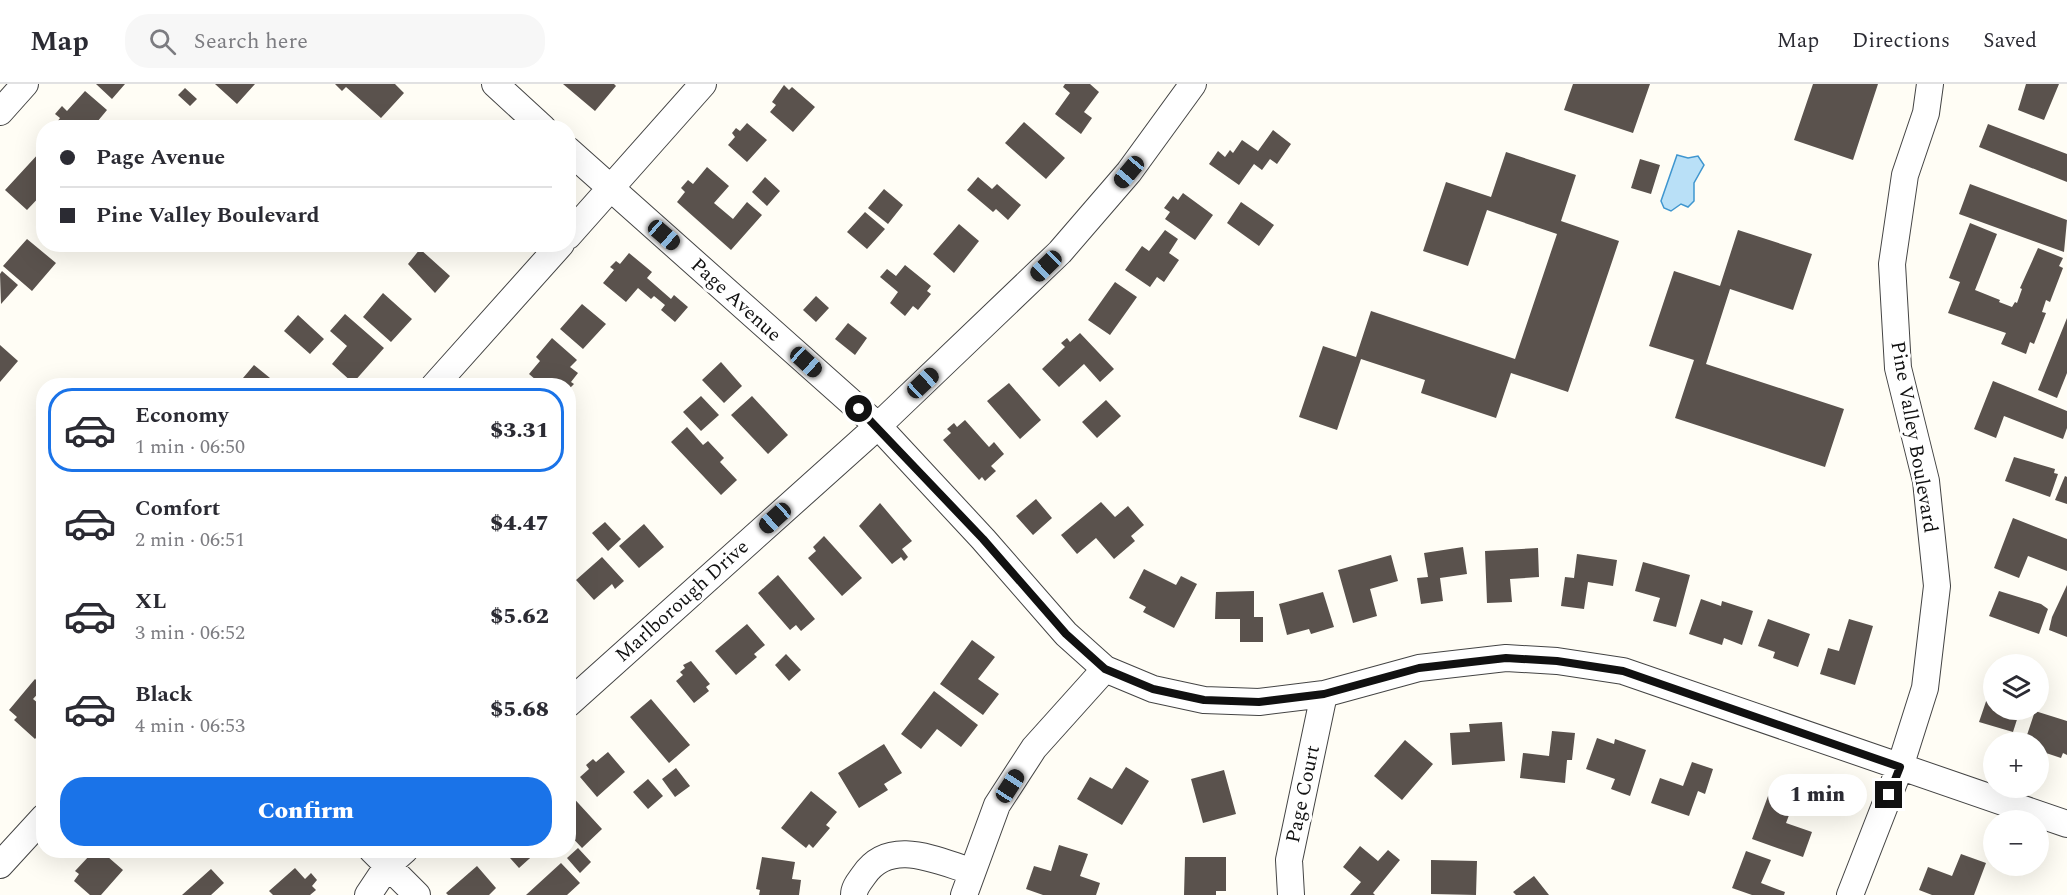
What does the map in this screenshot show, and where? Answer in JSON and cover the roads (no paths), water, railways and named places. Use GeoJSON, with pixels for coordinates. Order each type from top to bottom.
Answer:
{"type":"FeatureCollection","features":[{"type":"Feature","properties":{"kind":"street"},"geometry":{"type":"LineString","coordinates":[[0,112],[25,84]]}},
{"type":"Feature","properties":{"kind":"street"},"geometry":{"type":"LineString","coordinates":[[495,84],[534,120]]}},
{"type":"Feature","properties":{"kind":"street"},"geometry":{"type":"LineString","coordinates":[[576,227],[703,84]]}},
{"type":"Feature","properties":{"kind":"street","name":"Marlborough Drive"},"geometry":{"type":"LineString","coordinates":[[576,697],[878,426],[1060,252],[1129,172],[1193,84]]}},
{"type":"Feature","properties":{"kind":"street","name":"Pine Valley Boulevard"},"geometry":{"type":"LineString","coordinates":[[1850,895],[1900,767],[1925,688],[1937,586],[1926,481],[1898,368],[1892,264],[1905,175],[1926,113],[1930,84]]}},
{"type":"Feature","properties":{"kind":"street","name":"Pine Valley Boulevard"},"geometry":{"type":"LineString","coordinates":[[1926,113],[1946,84]]}},
{"type":"Feature","properties":{"kind":"street","name":"Page Avenue"},"geometry":{"type":"LineString","coordinates":[[576,157],[878,426],[983,539],[1066,634],[1105,669],[1153,689],[1204,700],[1259,702],[1324,694],[1419,668],[1506,658],[1557,661],[1623,671],[2067,824]]}},
{"type":"Feature","properties":{"kind":"street"},"geometry":{"type":"LineString","coordinates":[[441,378],[554,252]]}},
{"type":"Feature","properties":{"kind":"street"},"geometry":{"type":"LineString","coordinates":[[854,895],[854,891],[867,871],[884,856],[909,853],[968,883],[997,806],[1034,748],[1105,669]]}},
{"type":"Feature","properties":{"kind":"street","name":"Page Court"},"geometry":{"type":"LineString","coordinates":[[1291,895],[1289,860],[1324,694]]}},
{"type":"Feature","properties":{"kind":"street"},"geometry":{"type":"LineString","coordinates":[[0,865],[36,826]]}},
{"type":"Feature","properties":{"kind":"street"},"geometry":{"type":"LineString","coordinates":[[368,895],[387,858]]}},
{"type":"Feature","properties":{"kind":"street"},"geometry":{"type":"LineString","coordinates":[[391,858],[417,895]]}},
{"type":"Feature","properties":{"kind":"water"},"geometry":{"type":"Polygon","coordinates":[[[1677,155],[1688,158],[1698,156],[1704,165],[1694,183],[1694,201],[1688,207],[1681,204],[1671,211],[1664,208],[1661,201],[1677,155]]]}}]}
